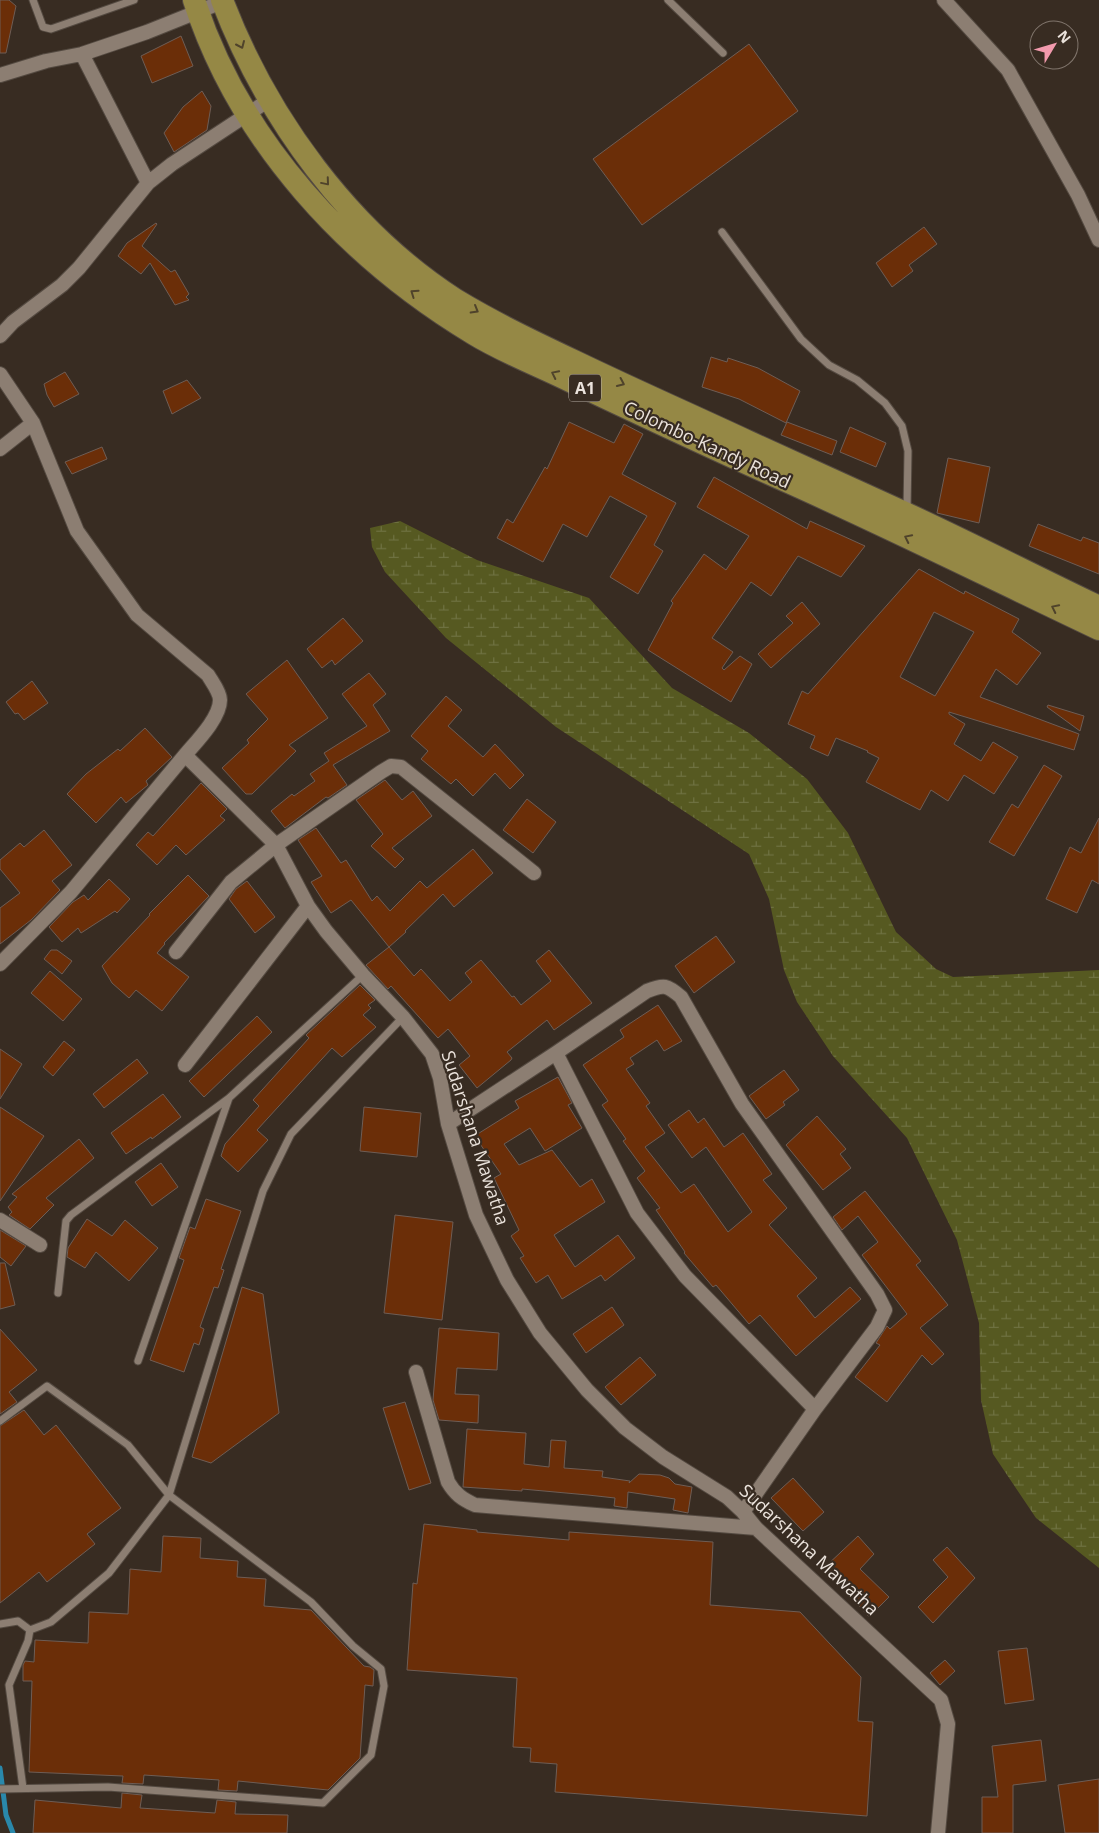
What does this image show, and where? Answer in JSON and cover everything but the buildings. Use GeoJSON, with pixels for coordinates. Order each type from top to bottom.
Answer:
{"type":"FeatureCollection","features":[{"type":"Feature","properties":{"kind":"highway","name":"Colombo-Kandy Road"},"geometry":{"type":"LineString","coordinates":[[222,1],[250,66],[269,100],[323,180],[359,219],[404,260],[455,299],[513,332],[594,371],[907,514],[1099,607]]}},
{"type":"Feature","properties":{"kind":"highway","name":"Colombo-Kandy Road"},"geometry":{"type":"LineString","coordinates":[[196,6],[218,59],[247,114],[277,159],[310,199],[346,238],[388,275],[476,336],[682,435],[854,512],[1099,629]]}},
{"type":"Feature","properties":{"kind":"street"},"geometry":{"type":"LineString","coordinates":[[944,0],[1008,70],[1078,195],[1099,240]]}},
{"type":"Feature","properties":{"kind":"street"},"geometry":{"type":"LineString","coordinates":[[0,75],[46,61],[82,54],[147,32],[196,6],[222,1]]}},
{"type":"Feature","properties":{"kind":"street"},"geometry":{"type":"LineString","coordinates":[[82,54],[148,183]]}},
{"type":"Feature","properties":{"kind":"street"},"geometry":{"type":"LineString","coordinates":[[0,336],[14,322],[62,285],[79,268],[148,183],[172,164],[269,100]]}},
{"type":"Feature","properties":{"kind":"street"},"geometry":{"type":"LineString","coordinates":[[0,374],[33,423],[77,531],[137,615],[208,676],[220,700],[215,715],[206,730],[72,892],[0,964]]}},
{"type":"Feature","properties":{"kind":"street"},"geometry":{"type":"LineString","coordinates":[[0,449],[33,423]]}},
{"type":"Feature","properties":{"kind":"street","name":"Sudarshana Mawatha"},"geometry":{"type":"LineString","coordinates":[[185,755],[276,845],[308,906],[326,931],[363,975],[404,1017],[432,1054],[440,1078],[448,1124],[476,1215],[507,1280],[540,1333],[587,1390],[625,1428],[663,1457],[727,1497],[756,1528],[940,1700],[948,1724],[938,1833]]}},
{"type":"Feature","properties":{"kind":"street"},"geometry":{"type":"LineString","coordinates":[[176,952],[231,882],[276,845],[391,766],[401,767],[534,873]]}},
{"type":"Feature","properties":{"kind":"street"},"geometry":{"type":"LineString","coordinates":[[185,1065],[308,906]]}},
{"type":"Feature","properties":{"kind":"street"},"geometry":{"type":"LineString","coordinates":[[448,1124],[648,991],[660,986],[669,987],[681,997],[742,1104],[877,1294],[885,1310],[877,1327],[815,1409],[743,1512]]}},
{"type":"Feature","properties":{"kind":"street"},"geometry":{"type":"LineString","coordinates":[[556,1053],[637,1213],[685,1276],[815,1409]]}},
{"type":"Feature","properties":{"kind":"street"},"geometry":{"type":"LineString","coordinates":[[0,1220],[40,1245]]}},
{"type":"Feature","properties":{"kind":"street"},"geometry":{"type":"LineString","coordinates":[[416,1372],[448,1482],[454,1492],[462,1499],[475,1504],[756,1528]]}},
{"type":"Feature","properties":{"kind":"lane"},"geometry":{"type":"LineString","coordinates":[[33,0],[43,27],[52,29],[134,0]]}},
{"type":"Feature","properties":{"kind":"lane"},"geometry":{"type":"LineString","coordinates":[[668,0],[723,53]]}},
{"type":"Feature","properties":{"kind":"lane"},"geometry":{"type":"LineString","coordinates":[[722,232],[801,340],[828,365],[857,380],[885,403],[902,426],[908,451],[907,514]]}},
{"type":"Feature","properties":{"kind":"lane"},"geometry":{"type":"LineString","coordinates":[[58,1293],[66,1221],[71,1215],[229,1098],[363,975]]}},
{"type":"Feature","properties":{"kind":"lane"},"geometry":{"type":"LineString","coordinates":[[30,1630],[51,1622],[109,1573],[169,1495],[264,1191],[287,1142],[291,1134],[404,1017]]}},
{"type":"Feature","properties":{"kind":"lane"},"geometry":{"type":"LineString","coordinates":[[138,1361],[229,1098]]}},
{"type":"Feature","properties":{"kind":"lane"},"geometry":{"type":"LineString","coordinates":[[0,1420],[48,1386],[128,1445],[169,1495],[311,1602],[353,1646],[380,1669],[384,1686],[371,1755],[323,1803],[108,1787],[0,1789]]}},
{"type":"Feature","properties":{"kind":"lane"},"geometry":{"type":"LineString","coordinates":[[0,1624],[18,1621],[30,1630]]}},
{"type":"Feature","properties":{"kind":"lane"},"geometry":{"type":"LineString","coordinates":[[24,1788],[9,1685],[28,1642],[30,1630]]}},
{"type":"Feature","properties":{"kind":"green space"},"geometry":{"type":"Polygon","coordinates":[[[400,521],[477,560],[589,598],[672,688],[749,733],[807,779],[848,833],[896,932],[936,969],[953,977],[1099,970],[1099,1568],[1036,1518],[993,1454],[981,1400],[979,1323],[957,1240],[907,1138],[833,1056],[797,1002],[784,970],[769,899],[749,854],[556,727],[446,638],[385,572],[372,547],[370,528],[400,521]]]}},
{"type":"Feature","properties":{"kind":"waterway"},"geometry":{"type":"LineString","coordinates":[[0,1768],[6,1815],[13,1833]]}}]}
